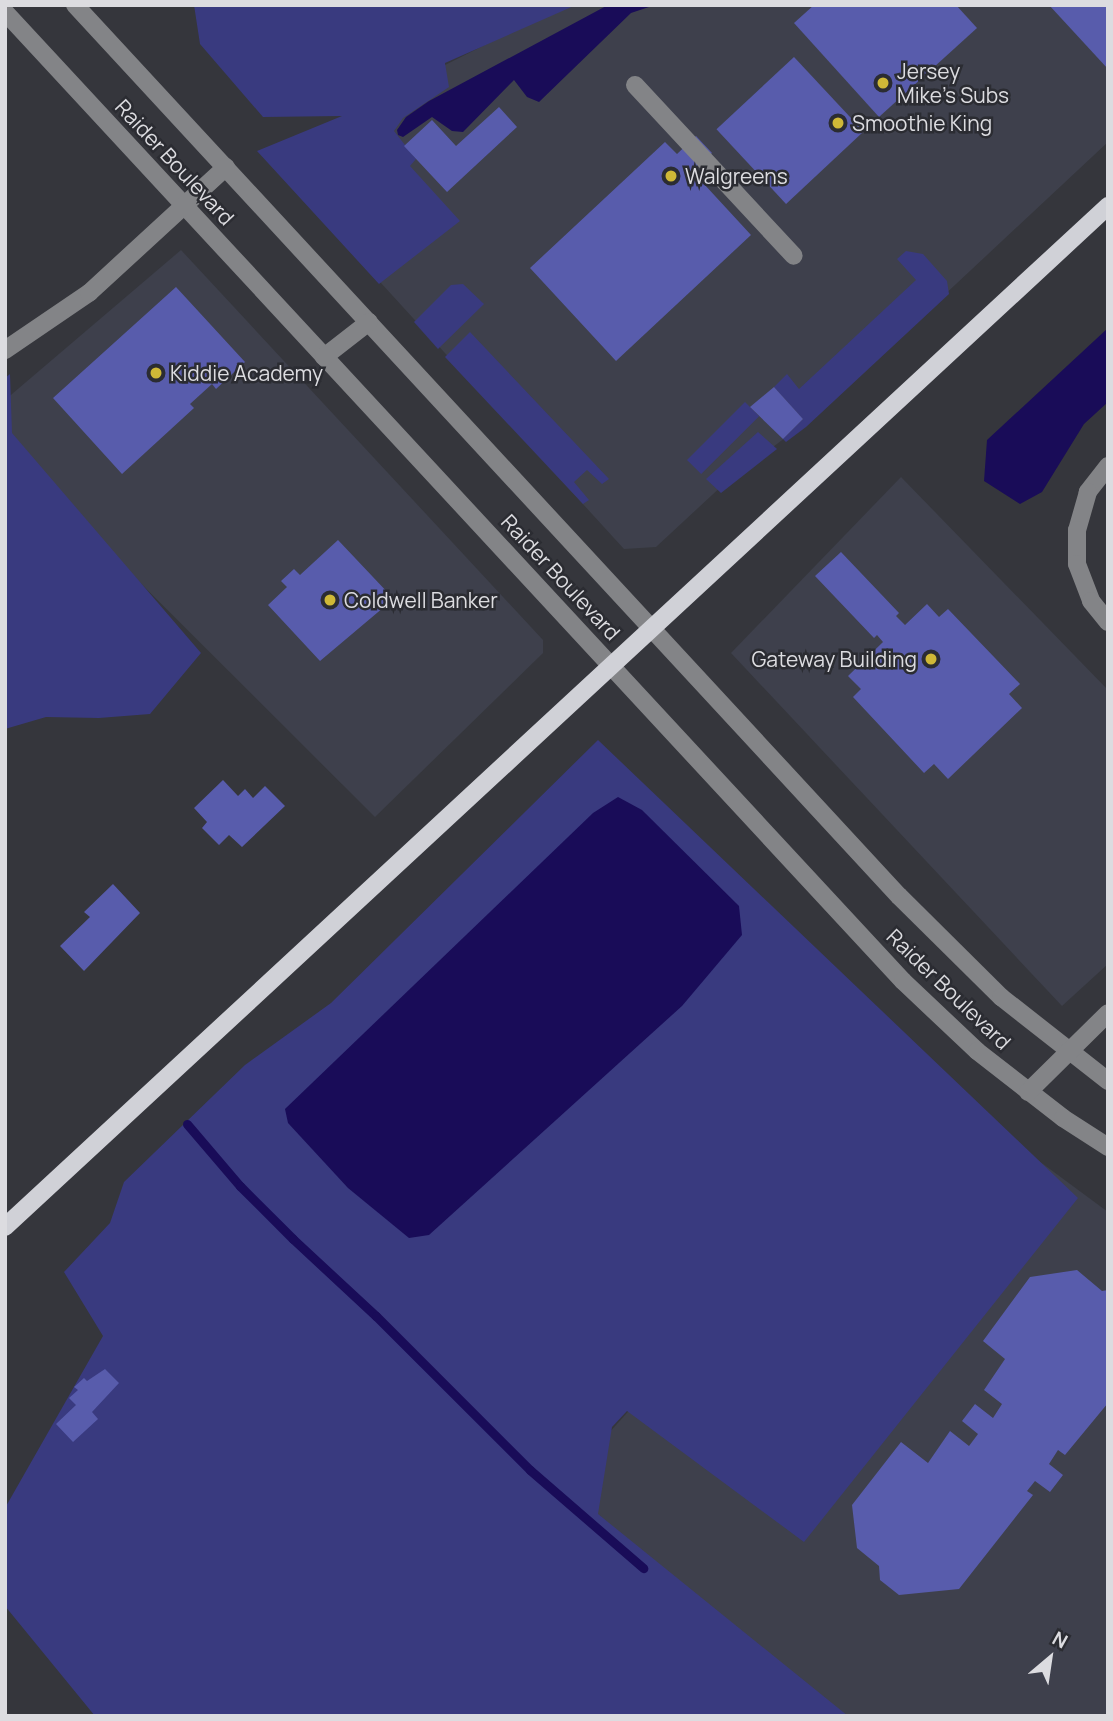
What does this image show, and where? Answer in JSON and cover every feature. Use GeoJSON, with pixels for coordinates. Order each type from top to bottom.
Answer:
{"type":"FeatureCollection","features":[{"type":"Feature","properties":{"kind":"main road"},"geometry":{"type":"LineString","coordinates":[[5,1227],[1108,206]]}},
{"type":"Feature","properties":{"kind":"street","name":"Raider Boulevard"},"geometry":{"type":"LineString","coordinates":[[75,5],[952,951],[1001,998],[1067,1052],[1108,1081]]}},
{"type":"Feature","properties":{"kind":"street","name":"Raider Boulevard"},"geometry":{"type":"LineString","coordinates":[[5,12],[903,981],[977,1051],[1028,1092],[1108,1147]]}},
{"type":"Feature","properties":{"kind":"street"},"geometry":{"type":"LineString","coordinates":[[635,85],[794,256]]}},
{"type":"Feature","properties":{"kind":"street"},"geometry":{"type":"LineString","coordinates":[[5,350],[89,293],[226,167]]}},
{"type":"Feature","properties":{"kind":"street"},"geometry":{"type":"LineString","coordinates":[[324,357],[369,322]]}},
{"type":"Feature","properties":{"kind":"street"},"geometry":{"type":"LineString","coordinates":[[1108,466],[1088,492],[1077,541],[1077,564],[1091,601],[1108,622]]}},
{"type":"Feature","properties":{"kind":"street"},"geometry":{"type":"LineString","coordinates":[[1028,1092],[1108,1013]]}},
{"type":"Feature","properties":{"kind":"shaded area"},"geometry":{"type":"Polygon","coordinates":[[[194,5],[576,5],[445,63],[449,87],[403,118],[394,131],[416,159],[410,166],[460,221],[379,284],[257,151],[342,116],[263,117],[200,44],[194,5]]]}},
{"type":"Feature","properties":{"kind":"shaded area"},"geometry":{"type":"Polygon","coordinates":[[[564,5],[1108,5],[1108,142],[818,413],[725,483],[656,547],[624,549],[265,156],[564,5]]]}},
{"type":"Feature","properties":{"kind":"shaded area"},"geometry":{"type":"Polygon","coordinates":[[[608,5],[655,5],[631,13],[539,102],[527,97],[514,80],[463,132],[452,131],[432,117],[403,137],[398,135],[397,130],[406,117],[429,101],[608,5]]]}},
{"type":"Feature","properties":{"kind":"shaded area"},"geometry":{"type":"Polygon","coordinates":[[[181,250],[543,640],[543,653],[375,817],[5,448],[5,400],[181,250]]]}},
{"type":"Feature","properties":{"kind":"shaded area"},"geometry":{"type":"Polygon","coordinates":[[[906,251],[923,254],[947,281],[949,294],[806,427],[786,442],[783,439],[803,419],[774,387],[787,374],[799,389],[916,280],[897,259],[906,251]]]}},
{"type":"Feature","properties":{"kind":"shaded area"},"geometry":{"type":"Polygon","coordinates":[[[463,284],[484,304],[438,349],[414,322],[451,285],[463,284]]]}},
{"type":"Feature","properties":{"kind":"shaded area"},"geometry":{"type":"Polygon","coordinates":[[[1108,328],[1108,402],[1084,424],[1042,492],[1020,504],[984,481],[987,440],[1108,328]]]}},
{"type":"Feature","properties":{"kind":"shaded area"},"geometry":{"type":"Polygon","coordinates":[[[470,332],[609,479],[602,484],[587,470],[574,482],[589,500],[583,504],[445,357],[470,332]]]}},
{"type":"Feature","properties":{"kind":"shaded area"},"geometry":{"type":"Polygon","coordinates":[[[10,374],[12,433],[201,653],[150,714],[99,718],[46,717],[5,729],[5,378],[10,374]]]}},
{"type":"Feature","properties":{"kind":"shaded area"},"geometry":{"type":"Polygon","coordinates":[[[745,402],[759,416],[701,474],[687,460],[745,402]]]}},
{"type":"Feature","properties":{"kind":"shaded area"},"geometry":{"type":"Polygon","coordinates":[[[758,432],[777,449],[721,493],[706,479],[758,432]]]}},
{"type":"Feature","properties":{"kind":"shaded area"},"geometry":{"type":"Polygon","coordinates":[[[901,477],[1108,690],[1108,964],[1062,1006],[731,653],[901,477]]]}},
{"type":"Feature","properties":{"kind":"shaded area"},"geometry":{"type":"Polygon","coordinates":[[[598,740],[1078,1198],[804,1542],[627,1411],[612,1427],[598,1514],[848,1716],[95,1716],[5,1606],[5,1508],[103,1336],[64,1272],[110,1223],[124,1182],[245,1065],[331,1003],[598,740]]]}},
{"type":"Feature","properties":{"kind":"shaded area"},"geometry":{"type":"Polygon","coordinates":[[[618,797],[642,810],[739,906],[742,935],[682,1006],[429,1235],[409,1238],[348,1188],[288,1123],[285,1109],[593,813],[618,797]]]}},
{"type":"Feature","properties":{"kind":"shaded area"},"geometry":{"type":"Polygon","coordinates":[[[928,1079],[1108,1212],[1108,1716],[828,1716],[553,1495],[928,1079]]]}},
{"type":"Feature","properties":{"kind":"building"},"geometry":{"type":"Polygon","coordinates":[[[814,5],[956,5],[977,28],[879,117],[794,23],[814,5]]]}},
{"type":"Feature","properties":{"kind":"building"},"geometry":{"type":"Polygon","coordinates":[[[1049,5],[1108,5],[1108,69],[1049,5]]]}},
{"type":"Feature","properties":{"kind":"building"},"geometry":{"type":"Polygon","coordinates":[[[794,57],[864,132],[786,204],[716,129],[794,57]]]}},
{"type":"Feature","properties":{"kind":"building"},"geometry":{"type":"Polygon","coordinates":[[[499,107],[517,127],[447,192],[404,146],[432,120],[456,146],[499,107]]]}},
{"type":"Feature","properties":{"kind":"building","name":"Walgreens"},"geometry":{"type":"Polygon","coordinates":[[[696,136],[712,153],[692,171],[751,235],[616,361],[530,268],[665,142],[677,154],[696,136]]]}},
{"type":"Feature","properties":{"kind":"building","name":"Kiddie Academy"},"geometry":{"type":"Polygon","coordinates":[[[176,287],[245,362],[216,389],[212,384],[190,404],[194,408],[122,474],[53,398],[176,287]]]}},
{"type":"Feature","properties":{"kind":"building"},"geometry":{"type":"Polygon","coordinates":[[[774,387],[803,419],[783,439],[750,407],[774,387]]]}},
{"type":"Feature","properties":{"kind":"building","name":"Coldwell Banker"},"geometry":{"type":"Polygon","coordinates":[[[338,540],[390,595],[386,599],[390,602],[320,661],[268,605],[287,587],[281,581],[294,569],[300,575],[338,540]]]}},
{"type":"Feature","properties":{"kind":"building","name":"Gateway Building"},"geometry":{"type":"Polygon","coordinates":[[[841,552],[899,613],[896,616],[905,625],[927,604],[939,617],[948,609],[1020,684],[1009,694],[1022,708],[948,779],[934,764],[924,773],[853,697],[861,689],[848,676],[883,642],[877,635],[874,638],[815,576],[841,552]]]}},
{"type":"Feature","properties":{"kind":"building"},"geometry":{"type":"Polygon","coordinates":[[[223,780],[238,796],[245,789],[253,798],[265,786],[285,806],[242,847],[229,835],[219,845],[202,828],[207,822],[194,808],[223,780]]]}},
{"type":"Feature","properties":{"kind":"building"},"geometry":{"type":"Polygon","coordinates":[[[113,884],[140,913],[84,971],[60,946],[90,917],[84,912],[113,884]]]}},
{"type":"Feature","properties":{"kind":"building"},"geometry":{"type":"Polygon","coordinates":[[[1077,1270],[1102,1291],[1108,1290],[1108,1403],[1065,1455],[1058,1450],[1049,1464],[1063,1475],[1050,1492],[1035,1481],[1027,1491],[1033,1495],[959,1589],[899,1595],[880,1580],[879,1566],[857,1548],[852,1505],[901,1442],[928,1463],[950,1431],[969,1446],[978,1434],[962,1421],[975,1404],[993,1418],[1002,1404],[984,1390],[1005,1359],[983,1341],[1030,1277],[1077,1270]]]}},
{"type":"Feature","properties":{"kind":"building"},"geometry":{"type":"Polygon","coordinates":[[[105,1369],[119,1383],[92,1412],[98,1419],[73,1442],[56,1424],[76,1405],[69,1398],[78,1390],[74,1387],[84,1378],[87,1381],[105,1369]]]}},
{"type":"Feature","properties":{"kind":"waterway"},"geometry":{"type":"LineString","coordinates":[[187,1124],[240,1186],[376,1316],[530,1470],[643,1568]]}},
{"type":"Feature","properties":{"kind":"place","name":"Jersey Mike's Subs"},"geometry":{"type":"Point","coordinates":[883,83]}},
{"type":"Feature","properties":{"kind":"place","name":"Smoothie King"},"geometry":{"type":"Point","coordinates":[838,123]}},
{"type":"Feature","properties":{"kind":"place","name":"Walgreens"},"geometry":{"type":"Point","coordinates":[671,176]}},
{"type":"Feature","properties":{"kind":"place","name":"Kiddie Academy"},"geometry":{"type":"Point","coordinates":[156,373]}},
{"type":"Feature","properties":{"kind":"place","name":"Coldwell Banker"},"geometry":{"type":"Point","coordinates":[330,600]}},
{"type":"Feature","properties":{"kind":"place","name":"Gateway Building"},"geometry":{"type":"Point","coordinates":[931,659]}}]}
